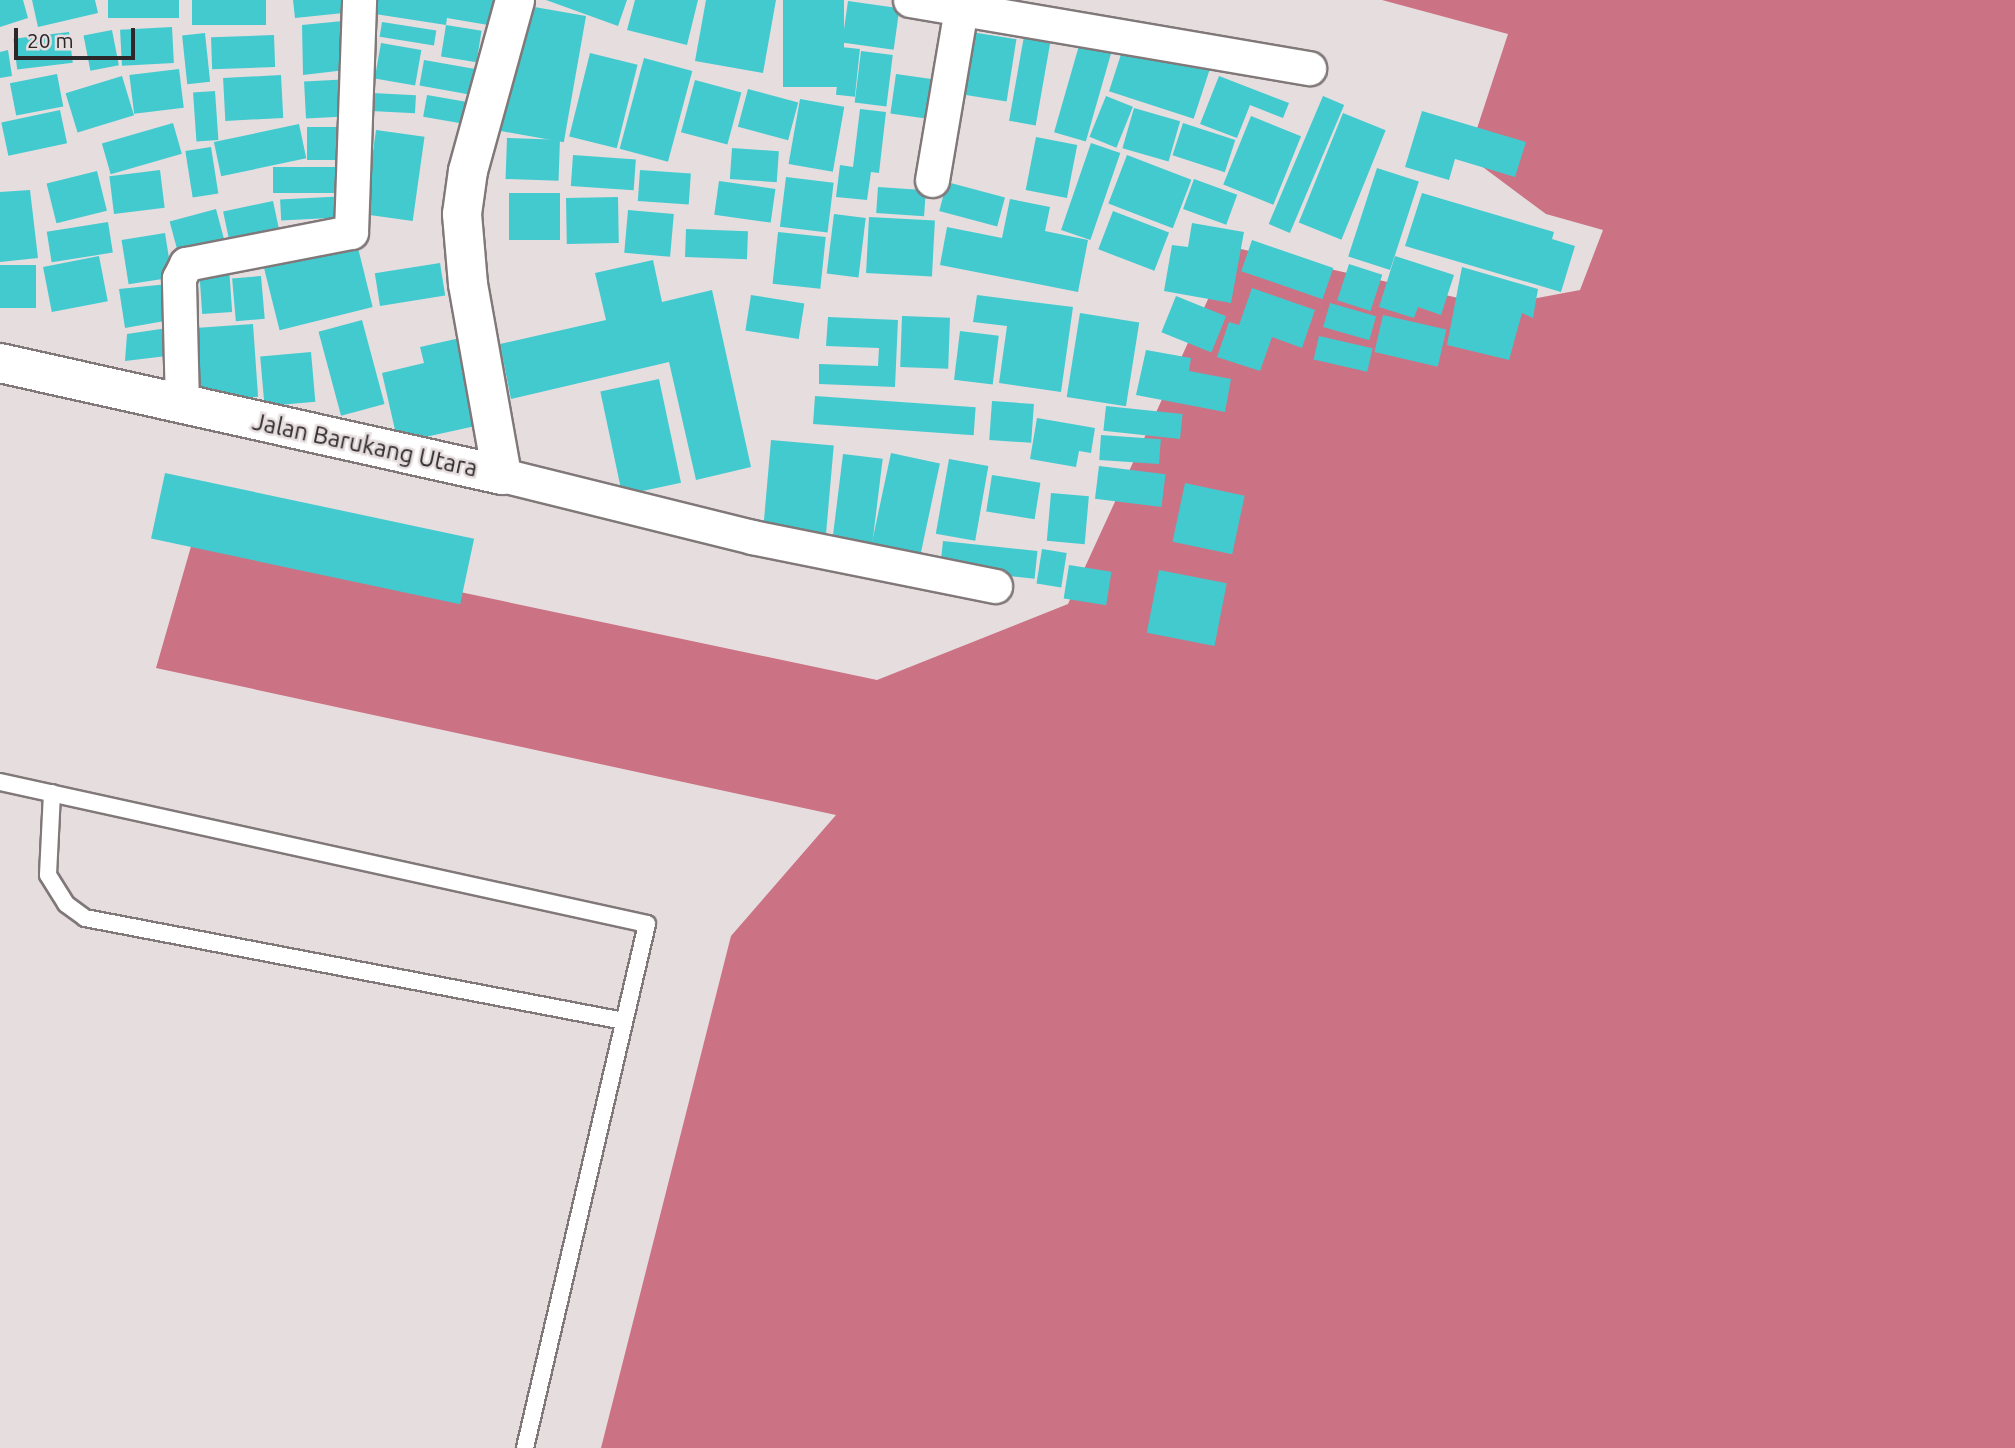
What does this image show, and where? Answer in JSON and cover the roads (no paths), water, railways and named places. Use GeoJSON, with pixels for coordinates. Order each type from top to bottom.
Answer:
{"type":"FeatureCollection","features":[{"type":"Feature","properties":{"kind":"street"},"geometry":{"type":"LineString","coordinates":[[182,405],[179,278],[186,264],[351,232],[359,0]]}},
{"type":"Feature","properties":{"kind":"street","name":"Jalan Barukang Utara"},"geometry":{"type":"LineString","coordinates":[[0,363],[502,475],[468,284],[462,214],[468,171],[515,0]]}},
{"type":"Feature","properties":{"kind":"street"},"geometry":{"type":"LineString","coordinates":[[910,0],[1309,68]]}},
{"type":"Feature","properties":{"kind":"street"},"geometry":{"type":"LineString","coordinates":[[932,180],[961,8]]}},
{"type":"Feature","properties":{"kind":"street"},"geometry":{"type":"LineString","coordinates":[[502,475],[752,537],[995,586]]}},
{"type":"Feature","properties":{"kind":"lane"},"geometry":{"type":"LineString","coordinates":[[0,782],[647,924],[525,1448]]}},
{"type":"Feature","properties":{"kind":"lane"},"geometry":{"type":"LineString","coordinates":[[52,793],[48,876],[66,904],[85,918],[624,1021]]}}]}
